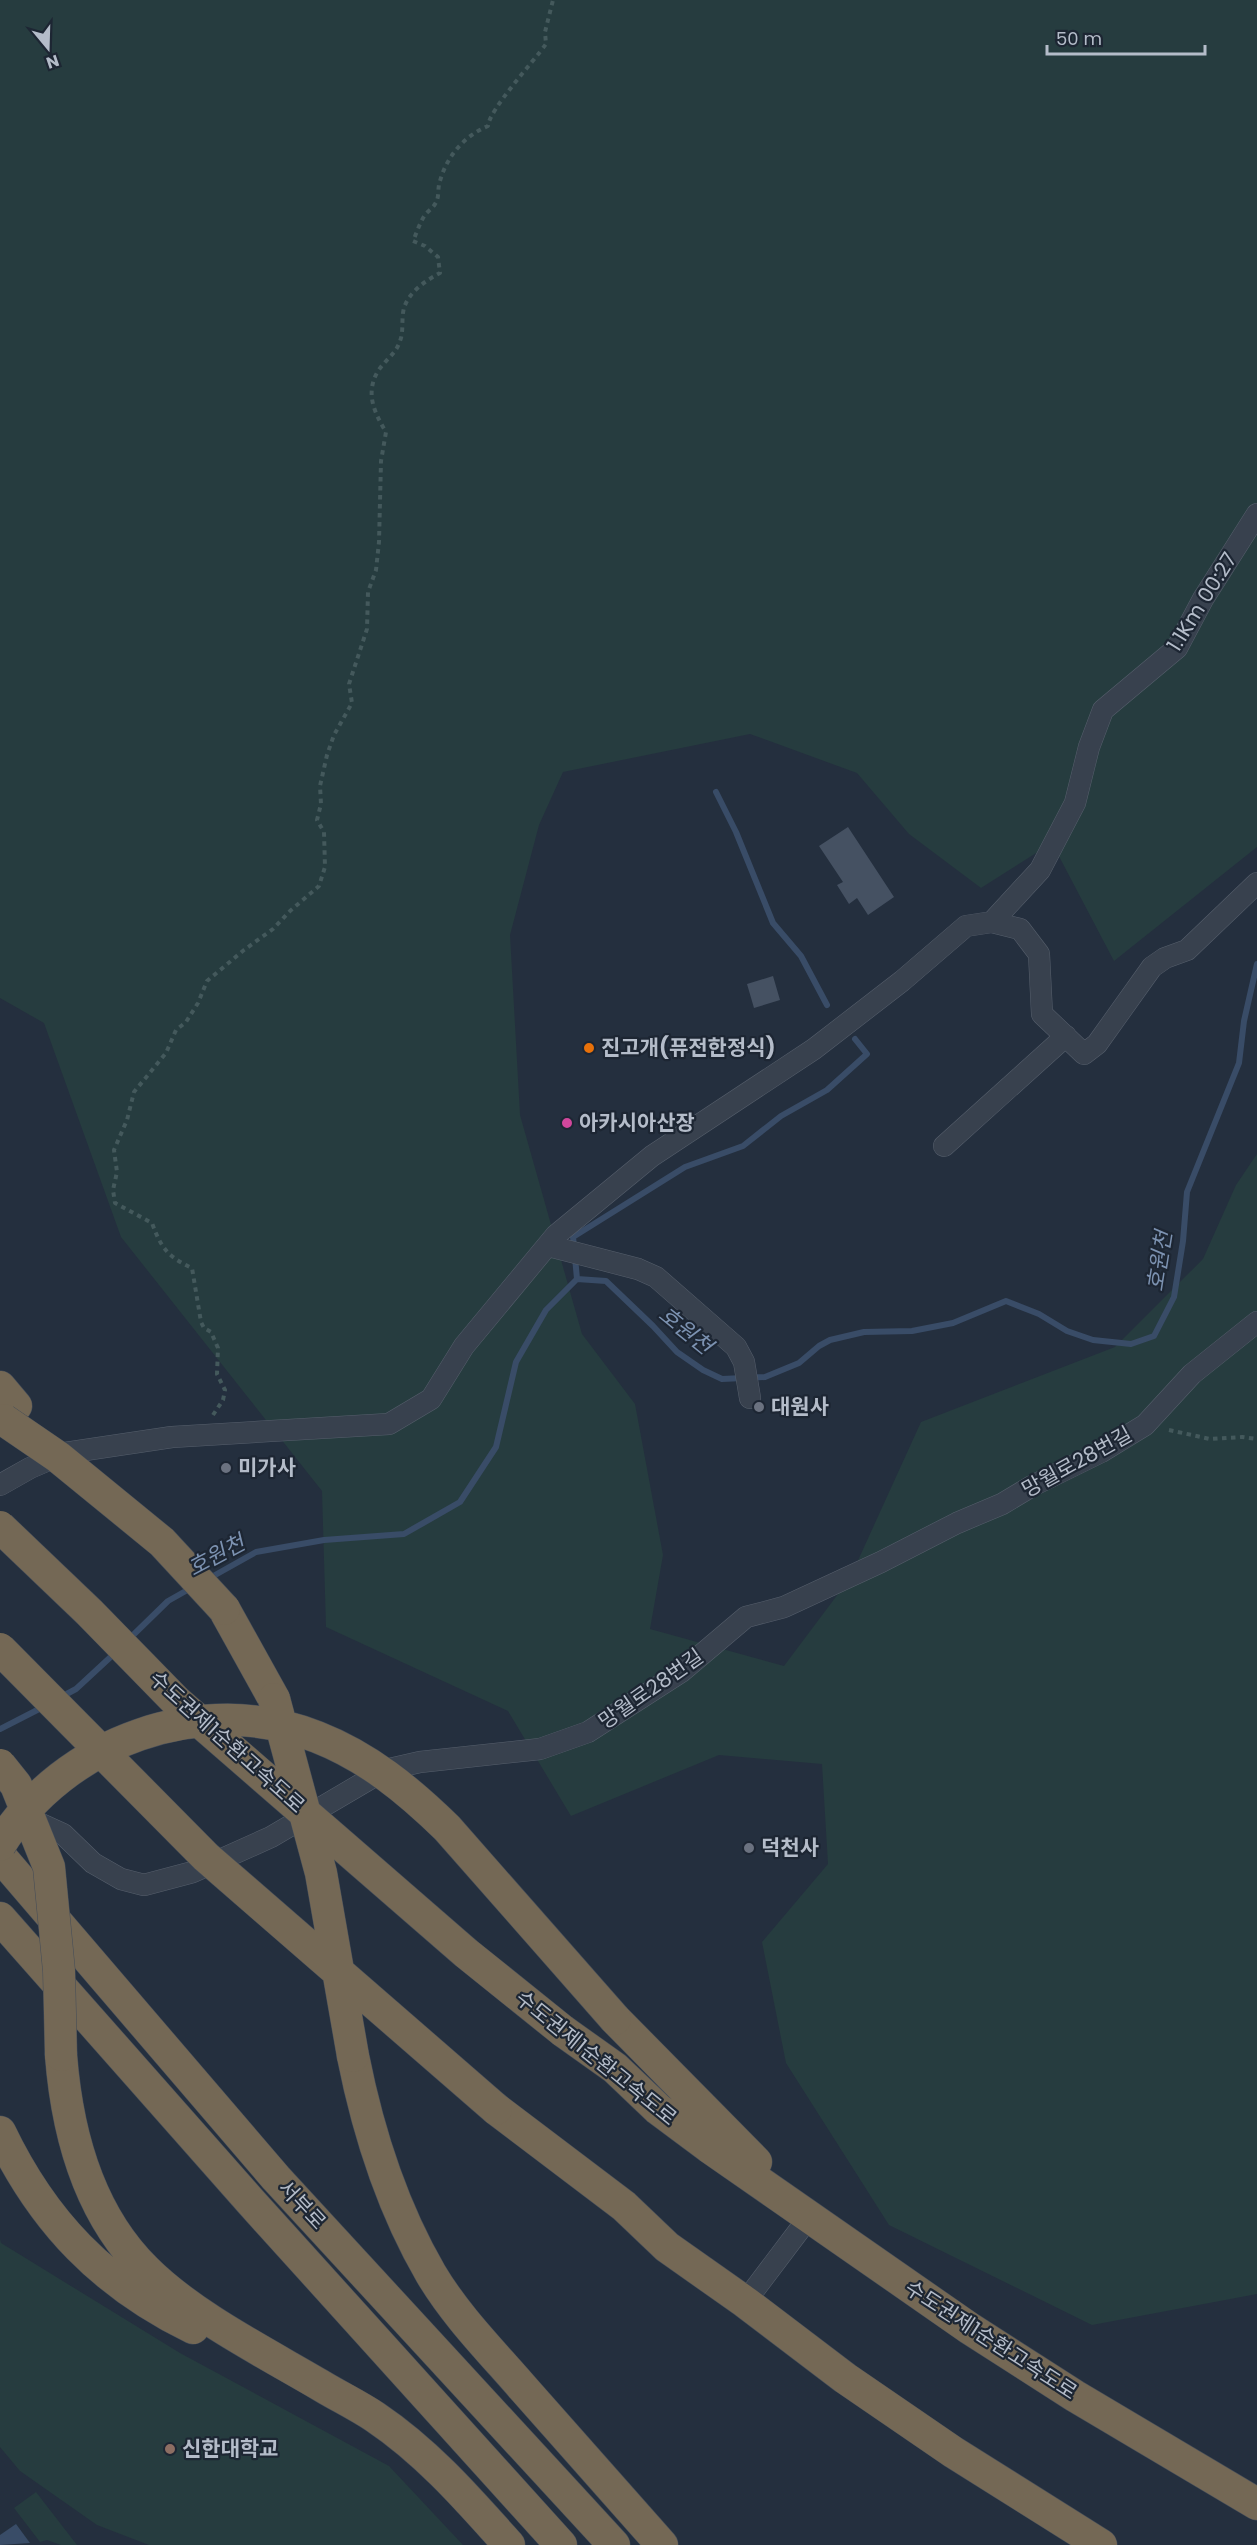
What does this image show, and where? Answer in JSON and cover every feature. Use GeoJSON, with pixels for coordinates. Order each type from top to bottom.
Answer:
{"type":"FeatureCollection","features":[{"type":"Feature","properties":{"kind":"highway"},"geometry":{"type":"LineString","coordinates":[[5,1407],[58,1457],[162,1542],[224,1609],[274,1699],[321,1873],[362,2100],[381,2164],[409,2232],[432,2275],[463,2320],[662,2545]]}},
{"type":"Feature","properties":{"kind":"highway","name":"수도권제1순환고속도로"},"geometry":{"type":"LineString","coordinates":[[0,1527],[89,1612],[176,1701],[466,1953],[563,2031],[615,2068],[658,2109],[969,2328],[1075,2396],[1257,2504]]}},
{"type":"Feature","properties":{"kind":"highway"},"geometry":{"type":"LineString","coordinates":[[0,1649],[206,1857],[496,2109],[624,2206],[667,2247],[745,2302],[845,2378],[914,2426],[1101,2545]]}},
{"type":"Feature","properties":{"kind":"highway"},"geometry":{"type":"LineString","coordinates":[[0,1845],[16,1821],[43,1790],[75,1766],[120,1742],[165,1727],[219,1720],[249,1721],[291,1728],[331,1743],[367,1761],[387,1775],[447,1828],[615,2019],[810,2216]]}},
{"type":"Feature","properties":{"kind":"highway"},"geometry":{"type":"LineString","coordinates":[[0,1765],[16,1785],[49,1867],[59,1971],[61,2055],[69,2113],[84,2170],[101,2211],[125,2247],[146,2271],[179,2298],[322,2387],[374,2416],[416,2447],[452,2480],[509,2545]]}},
{"type":"Feature","properties":{"kind":"highway","name":"서부로"},"geometry":{"type":"LineString","coordinates":[[0,1856],[276,2178],[614,2545]]}},
{"type":"Feature","properties":{"kind":"highway","name":"서부로"},"geometry":{"type":"LineString","coordinates":[[3,1922],[251,2202],[561,2545]]}},
{"type":"Feature","properties":{"kind":"highway"},"geometry":{"type":"LineString","coordinates":[[0,2132],[21,2171],[59,2227],[85,2255],[118,2283],[177,2320],[322,2387]]}},
{"type":"Feature","properties":{"kind":"street","name":"1.1Km 00:27"},"geometry":{"type":"LineString","coordinates":[[992,922],[1040,870],[1075,803],[1089,747],[1103,710],[1177,648],[1203,599],[1257,514]]}},
{"type":"Feature","properties":{"kind":"street"},"geometry":{"type":"LineString","coordinates":[[0,1485],[30,1468],[65,1453],[172,1437],[389,1424],[431,1399],[464,1346],[556,1235],[652,1156],[814,1049],[902,981],[966,926],[992,922],[1020,928],[1039,954],[1042,1014],[1084,1054],[1097,1044],[1152,967],[1165,958],[1188,950],[1257,883]]}},
{"type":"Feature","properties":{"kind":"street"},"geometry":{"type":"LineString","coordinates":[[944,1146],[1066,1036]]}},
{"type":"Feature","properties":{"kind":"street"},"geometry":{"type":"LineString","coordinates":[[549,1246],[638,1269],[656,1277],[736,1347],[744,1362],[750,1398]]}},
{"type":"Feature","properties":{"kind":"street","name":"망월로28번길"},"geometry":{"type":"LineString","coordinates":[[0,1822],[41,1824],[63,1834],[93,1863],[121,1880],[144,1886],[194,1872],[271,1836],[385,1770],[420,1762],[540,1749],[588,1732],[681,1672],[746,1617],[784,1607],[881,1562],[957,1523],[1002,1504],[1032,1486],[1101,1452],[1145,1425],[1192,1374],[1257,1322]]}},
{"type":"Feature","properties":{"kind":"street"},"geometry":{"type":"LineString","coordinates":[[745,2302],[810,2216]]}},
{"type":"Feature","properties":{"kind":"path"},"geometry":{"type":"LineString","coordinates":[[211,1435],[214,1412],[223,1400],[225,1390],[217,1374],[218,1348],[211,1332],[204,1328],[201,1322],[192,1268],[168,1254],[158,1241],[152,1223],[115,1203],[113,1190],[117,1172],[114,1150],[127,1120],[134,1092],[166,1053],[176,1030],[186,1022],[198,1004],[207,981],[273,929],[319,886],[325,867],[324,832],[317,820],[321,804],[320,786],[334,735],[352,703],[349,684],[367,629],[368,592],[376,570],[381,461],[386,432],[374,413],[370,394],[378,371],[392,357],[401,340],[404,309],[411,295],[430,278],[440,273],[438,257],[425,246],[413,241],[425,215],[440,194],[439,184],[442,176],[460,143],[472,133],[488,126],[488,120],[507,93],[546,44],[545,32],[553,0]]}},
{"type":"Feature","properties":{"kind":"path"},"geometry":{"type":"LineString","coordinates":[[1145,1425],[1210,1439],[1242,1437],[1257,1439]]}},
{"type":"Feature","properties":{"kind":"green space"},"geometry":{"type":"Polygon","coordinates":[[[0,0],[1257,0],[1257,847],[1114,961],[1052,843],[981,888],[909,834],[857,773],[750,734],[563,772],[539,825],[510,935],[520,1115],[582,1334],[635,1404],[663,1555],[650,1629],[784,1666],[850,1578],[921,1422],[1115,1347],[1203,1259],[1236,1185],[1257,1154],[1257,2294],[1092,2325],[889,2225],[786,2063],[762,1942],[828,1864],[822,1764],[719,1755],[571,1816],[508,1711],[326,1627],[322,1491],[121,1237],[44,1023],[0,998],[0,0]]]}},
{"type":"Feature","properties":{"kind":"green space","name":"신한대학교"},"geometry":{"type":"Polygon","coordinates":[[[0,2239],[1,2243],[180,2353],[389,2466],[463,2545],[149,2545],[97,2525],[20,2471],[0,2447],[0,2239]]]}},
{"type":"Feature","properties":{"kind":"green space"},"geometry":{"type":"Polygon","coordinates":[[[36,2492],[77,2545],[61,2545],[47,2540],[40,2542],[14,2508],[36,2492]]]}},
{"type":"Feature","properties":{"kind":"water"},"geometry":{"type":"Polygon","coordinates":[[[16,2524],[30,2543],[0,2545],[0,2535],[16,2524]]]}},
{"type":"Feature","properties":{"kind":"building"},"geometry":{"type":"Polygon","coordinates":[[[848,827],[894,897],[868,915],[857,898],[849,904],[837,885],[843,882],[819,846],[848,827]]]}},
{"type":"Feature","properties":{"kind":"building"},"geometry":{"type":"Polygon","coordinates":[[[773,976],[780,1000],[754,1008],[747,984],[773,976]]]}},
{"type":"Feature","properties":{"kind":"waterway"},"geometry":{"type":"LineString","coordinates":[[716,792],[736,832],[773,923],[801,956],[827,1005]]}},
{"type":"Feature","properties":{"kind":"waterway","name":"호원천"},"geometry":{"type":"LineString","coordinates":[[208,1579],[256,1552],[324,1540],[404,1534],[460,1502],[496,1447],[516,1362],[546,1310],[577,1279],[606,1281],[677,1352],[703,1370],[722,1379],[765,1377],[799,1363],[830,1340],[864,1332],[912,1331],[953,1323],[1006,1301],[1039,1314],[1067,1331],[1093,1340],[1131,1344],[1154,1336],[1174,1297],[1183,1241],[1187,1192],[1239,1063],[1244,1021],[1257,964]]}},
{"type":"Feature","properties":{"kind":"waterway"},"geometry":{"type":"LineString","coordinates":[[574,1247],[573,1237],[685,1167],[743,1146],[781,1116],[827,1090],[867,1054],[855,1039]]}},
{"type":"Feature","properties":{"kind":"waterway"},"geometry":{"type":"LineString","coordinates":[[575,1257],[577,1279]]}},
{"type":"Feature","properties":{"kind":"waterway","name":"호원천"},"geometry":{"type":"LineString","coordinates":[[127,1641],[168,1601],[191,1588]]}},
{"type":"Feature","properties":{"kind":"waterway","name":"호원천"},"geometry":{"type":"LineString","coordinates":[[61,1697],[76,1689],[116,1652]]}},
{"type":"Feature","properties":{"kind":"waterway","name":"호원천"},"geometry":{"type":"LineString","coordinates":[[0,1729],[45,1706]]}},
{"type":"Feature","properties":{"kind":"place","name":"진고개(퓨전한정식)"},"geometry":{"type":"Point","coordinates":[589,1048]}},
{"type":"Feature","properties":{"kind":"place","name":"아카시아산장"},"geometry":{"type":"Point","coordinates":[567,1123]}},
{"type":"Feature","properties":{"kind":"place","name":"대원사"},"geometry":{"type":"Point","coordinates":[759,1407]}},
{"type":"Feature","properties":{"kind":"place","name":"미가사"},"geometry":{"type":"Point","coordinates":[226,1468]}},
{"type":"Feature","properties":{"kind":"place","name":"덕천사"},"geometry":{"type":"Point","coordinates":[749,1848]}},
{"type":"Feature","properties":{"kind":"place","name":"신한대학교"},"geometry":{"type":"Point","coordinates":[170,2449]}}]}
